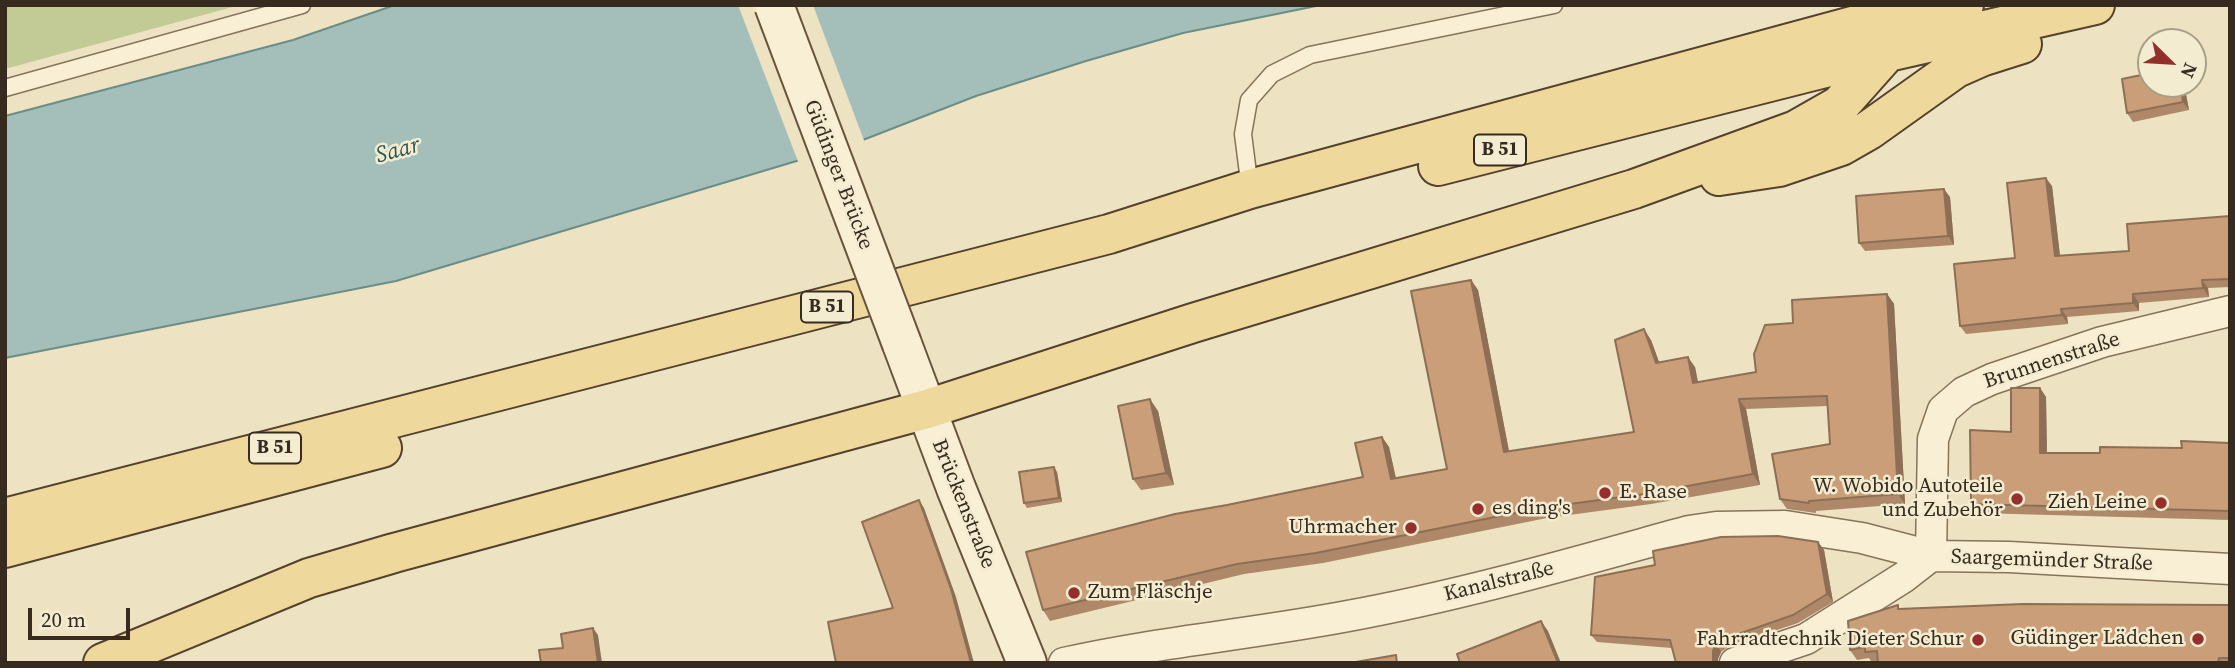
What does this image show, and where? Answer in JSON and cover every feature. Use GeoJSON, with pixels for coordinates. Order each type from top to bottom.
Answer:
{"type":"FeatureCollection","features":[{"type":"Feature","properties":{"kind":"main road","name":"Güdinger Brücke"},"geometry":{"type":"LineString","coordinates":[[774,5],[902,344]]}},
{"type":"Feature","properties":{"kind":"main road","name":"B 51"},"geometry":{"type":"LineString","coordinates":[[5,518],[1109,234],[1250,189],[1930,5]]}},
{"type":"Feature","properties":{"kind":"main road"},"geometry":{"type":"LineString","coordinates":[[103,663],[309,578],[394,552],[927,409],[1193,323],[1634,189],[1796,130],[1840,106],[1905,32],[1964,5]]}},
{"type":"Feature","properties":{"kind":"main road","name":"B 51"},"geometry":{"type":"LineString","coordinates":[[1109,234],[1256,211],[1888,52],[2095,5]]}},
{"type":"Feature","properties":{"kind":"main road"},"geometry":{"type":"LineString","coordinates":[[1634,189],[1779,167],[1841,146],[1869,130],[1956,68],[1981,57],[2061,32],[2106,5]]}},
{"type":"Feature","properties":{"kind":"main road","name":"Brückenstraße"},"geometry":{"type":"LineString","coordinates":[[902,344],[956,488],[1027,663]]}},
{"type":"Feature","properties":{"kind":"main road"},"geometry":{"type":"LineString","coordinates":[[5,548],[482,421],[545,379]]}},
{"type":"Feature","properties":{"kind":"street","name":"Brunnenstraße"},"geometry":{"type":"LineString","coordinates":[[1931,556],[1933,439],[1943,410],[1964,392],[1992,379],[2102,342],[2230,311]]}},
{"type":"Feature","properties":{"kind":"street","name":"Kanalstraße"},"geometry":{"type":"LineString","coordinates":[[1064,663],[1121,651],[1346,617],[1414,603],[1507,581],[1689,531],[1716,527],[1785,526],[1828,531],[1931,556]]}},
{"type":"Feature","properties":{"kind":"street","name":"Saargemünder Straße"},"geometry":{"type":"LineString","coordinates":[[1735,663],[1807,639],[1904,577],[1931,556],[2009,557],[2230,569]]}},
{"type":"Feature","properties":{"kind":"lane"},"geometry":{"type":"LineString","coordinates":[[5,88],[302,5]]}},
{"type":"Feature","properties":{"kind":"lane"},"geometry":{"type":"LineString","coordinates":[[1250,189],[1244,134],[1249,100],[1272,74],[1310,55],[1554,5]]}},
{"type":"Feature","properties":{"kind":"green space"},"geometry":{"type":"Polygon","coordinates":[[[5,5],[240,5],[5,69],[5,5]]]}},
{"type":"Feature","properties":{"kind":"water","name":"Saar"},"geometry":{"type":"Polygon","coordinates":[[[395,5],[1321,5],[1183,33],[1086,61],[976,96],[850,145],[396,281],[5,358],[5,116],[293,40],[395,5]]]}},
{"type":"Feature","properties":{"kind":"pier"},"geometry":{"type":"Polygon","coordinates":[[[738,5],[813,5],[865,143],[799,164],[738,5]]]}},
{"type":"Feature","properties":{"kind":"building"},"geometry":{"type":"Polygon","coordinates":[[[2137,76],[2137,98],[2182,98],[2183,102],[2127,113],[2122,79],[2137,76]]]}},
{"type":"Feature","properties":{"kind":"building"},"geometry":{"type":"Polygon","coordinates":[[[2046,178],[2055,256],[2129,251],[2127,224],[2230,216],[2230,279],[2202,280],[2203,288],[2133,294],[2133,303],[2061,309],[2062,315],[1960,326],[1954,264],[2015,258],[2007,183],[2046,178]]]}},
{"type":"Feature","properties":{"kind":"building"},"geometry":{"type":"Polygon","coordinates":[[[1944,189],[1948,236],[1859,243],[1856,196],[1944,189]]]}},
{"type":"Feature","properties":{"kind":"building"},"geometry":{"type":"Polygon","coordinates":[[[1471,280],[1504,452],[1634,432],[1615,340],[1644,329],[1656,363],[1688,357],[1693,383],[1756,372],[1754,354],[1765,325],[1793,323],[1792,300],[1887,294],[1898,494],[1809,503],[1780,499],[1772,454],[1830,444],[1827,396],[1739,399],[1753,474],[1644,494],[1540,508],[1316,553],[1237,564],[1043,610],[1026,552],[1175,514],[1363,477],[1355,443],[1382,437],[1391,479],[1447,469],[1411,291],[1471,280]]]}},
{"type":"Feature","properties":{"kind":"building"},"geometry":{"type":"Polygon","coordinates":[[[2011,388],[2040,388],[2040,453],[2100,453],[2100,447],[2182,448],[2181,441],[2230,443],[2230,511],[1971,504],[1970,430],[2011,432],[2011,388]]]}},
{"type":"Feature","properties":{"kind":"building"},"geometry":{"type":"Polygon","coordinates":[[[1150,399],[1166,473],[1133,479],[1118,406],[1150,399]]]}},
{"type":"Feature","properties":{"kind":"building"},"geometry":{"type":"Polygon","coordinates":[[[1054,467],[1059,498],[1024,503],[1019,472],[1054,467]]]}},
{"type":"Feature","properties":{"kind":"building"},"geometry":{"type":"Polygon","coordinates":[[[919,500],[951,589],[971,663],[836,663],[828,622],[893,608],[862,522],[919,500]]]}},
{"type":"Feature","properties":{"kind":"building"},"geometry":{"type":"Polygon","coordinates":[[[1778,536],[1818,542],[1827,594],[1793,615],[1724,639],[1716,644],[1713,651],[1714,663],[1676,663],[1670,640],[1591,635],[1595,577],[1655,565],[1653,551],[1721,537],[1778,536]]]}},
{"type":"Feature","properties":{"kind":"building"},"geometry":{"type":"Polygon","coordinates":[[[2023,604],[2230,605],[2230,658],[2219,658],[2218,663],[1878,663],[1877,651],[1865,652],[1865,647],[1850,650],[1848,621],[1898,605],[1898,609],[2023,604]]]}},
{"type":"Feature","properties":{"kind":"building"},"geometry":{"type":"Polygon","coordinates":[[[1541,621],[1558,663],[1460,663],[1457,654],[1541,621]]]}},
{"type":"Feature","properties":{"kind":"building"},"geometry":{"type":"Polygon","coordinates":[[[593,628],[598,663],[541,663],[539,650],[563,648],[561,634],[593,628]]]}},
{"type":"Feature","properties":{"kind":"building"},"geometry":{"type":"Polygon","coordinates":[[[1396,655],[1397,663],[1350,663],[1396,655]]]}},
{"type":"Feature","properties":{"kind":"place","name":"E. Rase"},"geometry":{"type":"Point","coordinates":[1605,493]}},
{"type":"Feature","properties":{"kind":"place","name":"W. Wobido Autoteile und Zubehör"},"geometry":{"type":"Point","coordinates":[2017,499]}},
{"type":"Feature","properties":{"kind":"place","name":"Zieh Leine"},"geometry":{"type":"Point","coordinates":[2161,503]}},
{"type":"Feature","properties":{"kind":"place","name":"es ding's"},"geometry":{"type":"Point","coordinates":[1478,509]}},
{"type":"Feature","properties":{"kind":"place","name":"Uhrmacher"},"geometry":{"type":"Point","coordinates":[1411,528]}},
{"type":"Feature","properties":{"kind":"place","name":"Zum Fläschje"},"geometry":{"type":"Point","coordinates":[1074,593]}},
{"type":"Feature","properties":{"kind":"place","name":"Güdinger Lädchen"},"geometry":{"type":"Point","coordinates":[2198,639]}},
{"type":"Feature","properties":{"kind":"place","name":"Fahrradtechnik Dieter Schur"},"geometry":{"type":"Point","coordinates":[1978,640]}}]}
